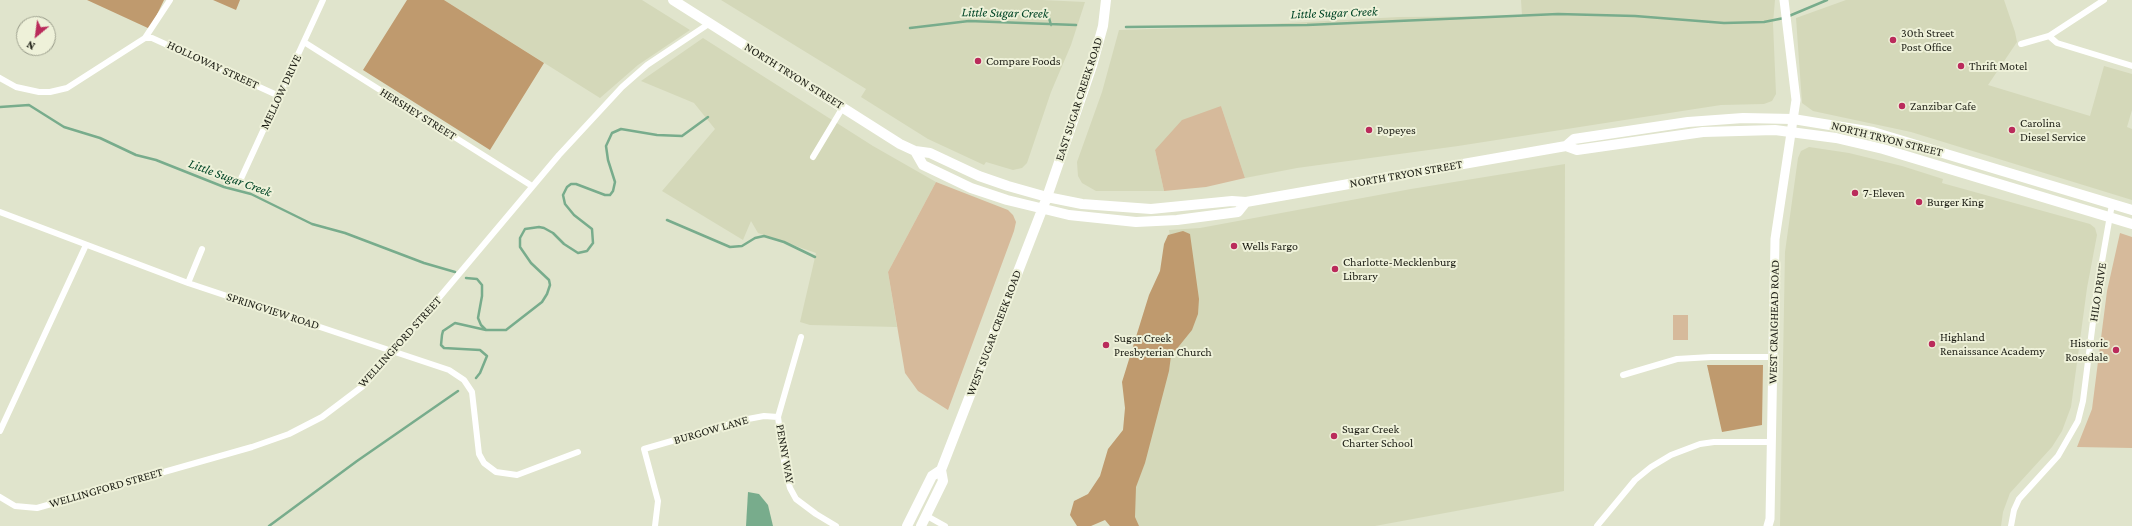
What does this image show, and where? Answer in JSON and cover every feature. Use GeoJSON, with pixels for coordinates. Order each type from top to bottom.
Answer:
{"type":"FeatureCollection","features":[{"type":"Feature","properties":{"kind":"main road","name":"NORTH TRYON STREET"},"geometry":{"type":"LineString","coordinates":[[674,0],[899,143],[915,151],[930,153],[979,176],[1047,197],[1099,206],[1151,209],[1232,201],[1246,202],[1566,146],[1577,150],[1713,131],[1746,130],[1791,132],[1836,138],[1883,149],[2132,224]]}},
{"type":"Feature","properties":{"kind":"main road","name":"EAST SUGAR CREEK ROAD"},"geometry":{"type":"LineString","coordinates":[[1047,197],[1093,64],[1103,26],[1106,0]]}},
{"type":"Feature","properties":{"kind":"main road","name":"NORTH TRYON STREET"},"geometry":{"type":"LineString","coordinates":[[1566,146],[1574,139],[1688,122],[1743,118],[1793,119],[1873,132],[2132,210]]}},
{"type":"Feature","properties":{"kind":"main road","name":"NORTH TRYON STREET"},"geometry":{"type":"LineString","coordinates":[[915,151],[923,164],[954,180],[995,196],[1089,218],[1157,222],[1200,218],[1238,212],[1246,202]]}},
{"type":"Feature","properties":{"kind":"main road","name":"WEST SUGAR CREEK ROAD"},"geometry":{"type":"LineString","coordinates":[[921,526],[943,481],[941,470],[1047,197]]}},
{"type":"Feature","properties":{"kind":"main road","name":"WEST SUGAR CREEK ROAD"},"geometry":{"type":"LineString","coordinates":[[907,526],[932,476],[941,470]]}},
{"type":"Feature","properties":{"kind":"street"},"geometry":{"type":"LineString","coordinates":[[0,78],[28,90],[39,92],[56,91],[77,83],[145,38],[170,0]]}},
{"type":"Feature","properties":{"kind":"street","name":"MELLOW DRIVE"},"geometry":{"type":"LineString","coordinates":[[239,183],[324,0]]}},
{"type":"Feature","properties":{"kind":"street"},"geometry":{"type":"LineString","coordinates":[[2021,44],[2049,36],[2104,0]]}},
{"type":"Feature","properties":{"kind":"street","name":"WEST CRAIGHEAD ROAD"},"geometry":{"type":"LineString","coordinates":[[1768,526],[1770,519],[1772,442],[1775,239],[1796,100],[1784,1]]}},
{"type":"Feature","properties":{"kind":"street","name":"WELLINGFORD STREET"},"geometry":{"type":"LineString","coordinates":[[0,497],[15,506],[36,508],[289,434],[309,424],[341,404],[363,386],[394,352],[532,186],[622,87],[647,65],[710,23]]}},
{"type":"Feature","properties":{"kind":"street"},"geometry":{"type":"LineString","coordinates":[[2049,36],[2057,43],[2132,66]]}},
{"type":"Feature","properties":{"kind":"street","name":"HOLLOWAY STREET"},"geometry":{"type":"LineString","coordinates":[[145,38],[158,40],[279,96]]}},
{"type":"Feature","properties":{"kind":"street","name":"HERSHEY STREET"},"geometry":{"type":"LineString","coordinates":[[304,42],[532,186]]}},
{"type":"Feature","properties":{"kind":"street"},"geometry":{"type":"LineString","coordinates":[[813,157],[843,107]]}},
{"type":"Feature","properties":{"kind":"street","name":"HILO DRIVE"},"geometry":{"type":"LineString","coordinates":[[2011,526],[2014,510],[2020,499],[2058,456],[2067,443],[2078,421],[2083,401],[2097,290],[2112,204]]}},
{"type":"Feature","properties":{"kind":"street","name":"SPRINGVIEW ROAD"},"geometry":{"type":"LineString","coordinates":[[0,212],[188,283],[449,370],[457,374],[468,384],[474,403],[479,454],[484,463],[496,472],[517,475],[578,452]]}},
{"type":"Feature","properties":{"kind":"street"},"geometry":{"type":"LineString","coordinates":[[0,431],[86,245]]}},
{"type":"Feature","properties":{"kind":"street"},"geometry":{"type":"LineString","coordinates":[[188,283],[202,249]]}},
{"type":"Feature","properties":{"kind":"street","name":"PENNY WAY"},"geometry":{"type":"LineString","coordinates":[[801,337],[778,417],[785,468],[794,496],[804,506],[836,526]]}},
{"type":"Feature","properties":{"kind":"street"},"geometry":{"type":"LineString","coordinates":[[1624,375],[1677,359],[1710,357],[1773,357]]}},
{"type":"Feature","properties":{"kind":"street","name":"BURGOW LANE"},"geometry":{"type":"LineString","coordinates":[[655,526],[658,502],[644,448],[748,419],[764,416],[778,417]]}},
{"type":"Feature","properties":{"kind":"street"},"geometry":{"type":"LineString","coordinates":[[1597,526],[1635,480],[1651,467],[1671,455],[1700,444],[1714,442],[1772,442]]}},
{"type":"Feature","properties":{"kind":"street"},"geometry":{"type":"LineString","coordinates":[[927,516],[945,526]]}},
{"type":"Feature","properties":{"kind":"shaded area"},"geometry":{"type":"Polygon","coordinates":[[[87,0],[164,0],[150,29],[87,0]]]}},
{"type":"Feature","properties":{"kind":"shaded area"},"geometry":{"type":"Polygon","coordinates":[[[213,0],[240,0],[236,10],[213,0]]]}},
{"type":"Feature","properties":{"kind":"shaded area"},"geometry":{"type":"Polygon","coordinates":[[[407,0],[444,0],[544,63],[490,150],[363,70],[407,0]]]}},
{"type":"Feature","properties":{"kind":"shaded area"},"geometry":{"type":"Polygon","coordinates":[[[444,0],[642,0],[690,30],[638,65],[600,98],[444,0]]]}},
{"type":"Feature","properties":{"kind":"shaded area"},"geometry":{"type":"Polygon","coordinates":[[[721,0],[1042,0],[1085,2],[1071,45],[1051,92],[1027,163],[1022,168],[1013,170],[986,162],[984,165],[928,139],[861,97],[866,89],[721,0]]]}},
{"type":"Feature","properties":{"kind":"shaded area"},"geometry":{"type":"Polygon","coordinates":[[[1521,0],[1775,0],[1773,23],[1776,94],[1772,101],[1764,104],[1721,105],[1458,146],[1297,168],[1245,178],[1221,106],[1155,150],[1164,191],[1096,191],[1082,183],[1078,176],[1077,162],[1102,92],[1119,30],[1216,27],[1399,17],[1522,16],[1521,0]]]}},
{"type":"Feature","properties":{"kind":"shaded area"},"geometry":{"type":"Polygon","coordinates":[[[1846,0],[2004,0],[2017,42],[1988,85],[2090,116],[2104,66],[2132,74],[2132,110],[2127,127],[2132,129],[2132,200],[1911,132],[1813,111],[1802,103],[1796,18],[1846,0]]]}},
{"type":"Feature","properties":{"kind":"shaded area"},"geometry":{"type":"Polygon","coordinates":[[[703,38],[873,146],[936,182],[888,272],[897,327],[810,325],[800,322],[816,253],[758,233],[751,221],[743,240],[662,191],[715,129],[694,103],[641,81],[703,38]]]}},
{"type":"Feature","properties":{"kind":"shaded area"},"geometry":{"type":"Polygon","coordinates":[[[1221,106],[1245,178],[1206,187],[1164,191],[1155,150],[1182,120],[1221,106]]]}},
{"type":"Feature","properties":{"kind":"shaded area","name":"Highland Renaissance Academy"},"geometry":{"type":"Polygon","coordinates":[[[1809,147],[1849,153],[1902,166],[1943,179],[1942,183],[2090,224],[2095,228],[2097,235],[2087,288],[2071,407],[2062,431],[2052,447],[2010,493],[2003,512],[2001,526],[1780,526],[1785,252],[1798,158],[1801,151],[1809,147]]]}},
{"type":"Feature","properties":{"kind":"shaded area"},"geometry":{"type":"Polygon","coordinates":[[[1565,164],[1564,491],[1375,526],[1122,526],[1152,374],[1185,327],[1169,230],[1200,228],[1411,189],[1565,164]]]}},
{"type":"Feature","properties":{"kind":"shaded area"},"geometry":{"type":"Polygon","coordinates":[[[936,182],[1008,210],[1013,215],[1016,222],[948,410],[918,391],[905,373],[888,272],[936,182]]]}},
{"type":"Feature","properties":{"kind":"shaded area"},"geometry":{"type":"Polygon","coordinates":[[[1183,231],[1190,234],[1199,299],[1198,314],[1192,330],[1171,356],[1169,371],[1145,463],[1136,487],[1135,517],[1139,526],[1110,526],[1105,520],[1091,526],[1077,526],[1070,515],[1074,501],[1088,494],[1100,476],[1108,449],[1123,430],[1125,408],[1122,382],[1149,295],[1160,271],[1164,244],[1168,235],[1183,231]]]}},
{"type":"Feature","properties":{"kind":"shaded area","name":"Historic Rosedale"},"geometry":{"type":"Polygon","coordinates":[[[2120,233],[2132,237],[2132,448],[2077,447],[2092,409],[2107,291],[2120,233]]]}},
{"type":"Feature","properties":{"kind":"shaded area"},"geometry":{"type":"Polygon","coordinates":[[[1673,315],[1688,315],[1688,340],[1673,340],[1673,315]]]}},
{"type":"Feature","properties":{"kind":"shaded area"},"geometry":{"type":"Polygon","coordinates":[[[1707,365],[1763,365],[1762,425],[1722,432],[1707,365]]]}},
{"type":"Feature","properties":{"kind":"shaded area"},"geometry":{"type":"Polygon","coordinates":[[[748,492],[759,494],[768,505],[773,526],[746,526],[748,492]]]}},
{"type":"Feature","properties":{"kind":"waterway","name":"Little Sugar Creek"},"geometry":{"type":"LineString","coordinates":[[1789,16],[1827,0]]}},
{"type":"Feature","properties":{"kind":"waterway","name":"Little Sugar Creek"},"geometry":{"type":"LineString","coordinates":[[1126,27],[1307,25],[1558,14],[1635,16],[1724,23],[1764,22],[1784,18]]}},
{"type":"Feature","properties":{"kind":"waterway","name":"Little Sugar Creek"},"geometry":{"type":"LineString","coordinates":[[1049,18],[1051,25]]}},
{"type":"Feature","properties":{"kind":"waterway","name":"Little Sugar Creek"},"geometry":{"type":"LineString","coordinates":[[910,28],[969,21],[1076,25]]}},
{"type":"Feature","properties":{"kind":"waterway","name":"Little Sugar Creek"},"geometry":{"type":"LineString","coordinates":[[0,107],[29,105],[64,127],[100,138],[136,155],[156,160],[224,187],[251,194],[312,224],[345,233],[424,263],[455,272]]}},
{"type":"Feature","properties":{"kind":"waterway","name":"Little Sugar Creek"},"geometry":{"type":"LineString","coordinates":[[476,378],[480,373],[487,356],[480,350],[444,348],[441,345],[443,331],[455,323],[486,330],[506,330],[542,302],[550,285],[549,280],[531,263],[520,247],[520,238],[525,229],[539,227],[544,228],[553,233],[564,244],[578,253],[587,251],[593,243],[592,229],[574,215],[565,204],[563,195],[567,187],[571,184],[576,184],[605,195],[610,195],[613,191],[615,182],[608,160],[606,146],[612,133],[621,129],[657,135],[682,136],[708,117]]}},
{"type":"Feature","properties":{"kind":"waterway"},"geometry":{"type":"LineString","coordinates":[[667,220],[730,247],[742,246],[755,238],[764,236],[784,242],[815,257]]}},
{"type":"Feature","properties":{"kind":"waterway","name":"Little Sugar Creek"},"geometry":{"type":"LineString","coordinates":[[466,278],[477,279],[482,285],[482,296],[478,318],[481,325],[486,330]]}},
{"type":"Feature","properties":{"kind":"waterway"},"geometry":{"type":"LineString","coordinates":[[269,526],[357,461],[458,391]]}},
{"type":"Feature","properties":{"kind":"place","name":"30th Street Post Office"},"geometry":{"type":"Point","coordinates":[1893,40]}},
{"type":"Feature","properties":{"kind":"place","name":"Compare Foods"},"geometry":{"type":"Point","coordinates":[978,61]}},
{"type":"Feature","properties":{"kind":"place","name":"Thrift Motel"},"geometry":{"type":"Point","coordinates":[1961,66]}},
{"type":"Feature","properties":{"kind":"place","name":"Zanzibar Cafe"},"geometry":{"type":"Point","coordinates":[1902,106]}},
{"type":"Feature","properties":{"kind":"place","name":"Popeyes"},"geometry":{"type":"Point","coordinates":[1369,130]}},
{"type":"Feature","properties":{"kind":"place","name":"Carolina Diesel Service"},"geometry":{"type":"Point","coordinates":[2012,130]}},
{"type":"Feature","properties":{"kind":"place","name":"7-Eleven"},"geometry":{"type":"Point","coordinates":[1855,193]}},
{"type":"Feature","properties":{"kind":"place","name":"Burger King"},"geometry":{"type":"Point","coordinates":[1919,202]}},
{"type":"Feature","properties":{"kind":"place","name":"Wells Fargo"},"geometry":{"type":"Point","coordinates":[1234,246]}},
{"type":"Feature","properties":{"kind":"place","name":"Charlotte-Mecklenburg Library"},"geometry":{"type":"Point","coordinates":[1335,269]}},
{"type":"Feature","properties":{"kind":"place","name":"Highland Renaissance Academy"},"geometry":{"type":"Point","coordinates":[1932,344]}},
{"type":"Feature","properties":{"kind":"place","name":"Sugar Creek Presbyterian Church"},"geometry":{"type":"Point","coordinates":[1106,345]}},
{"type":"Feature","properties":{"kind":"place","name":"Historic Rosedale"},"geometry":{"type":"Point","coordinates":[2116,350]}},
{"type":"Feature","properties":{"kind":"place","name":"Sugar Creek Charter School"},"geometry":{"type":"Point","coordinates":[1334,436]}}]}
